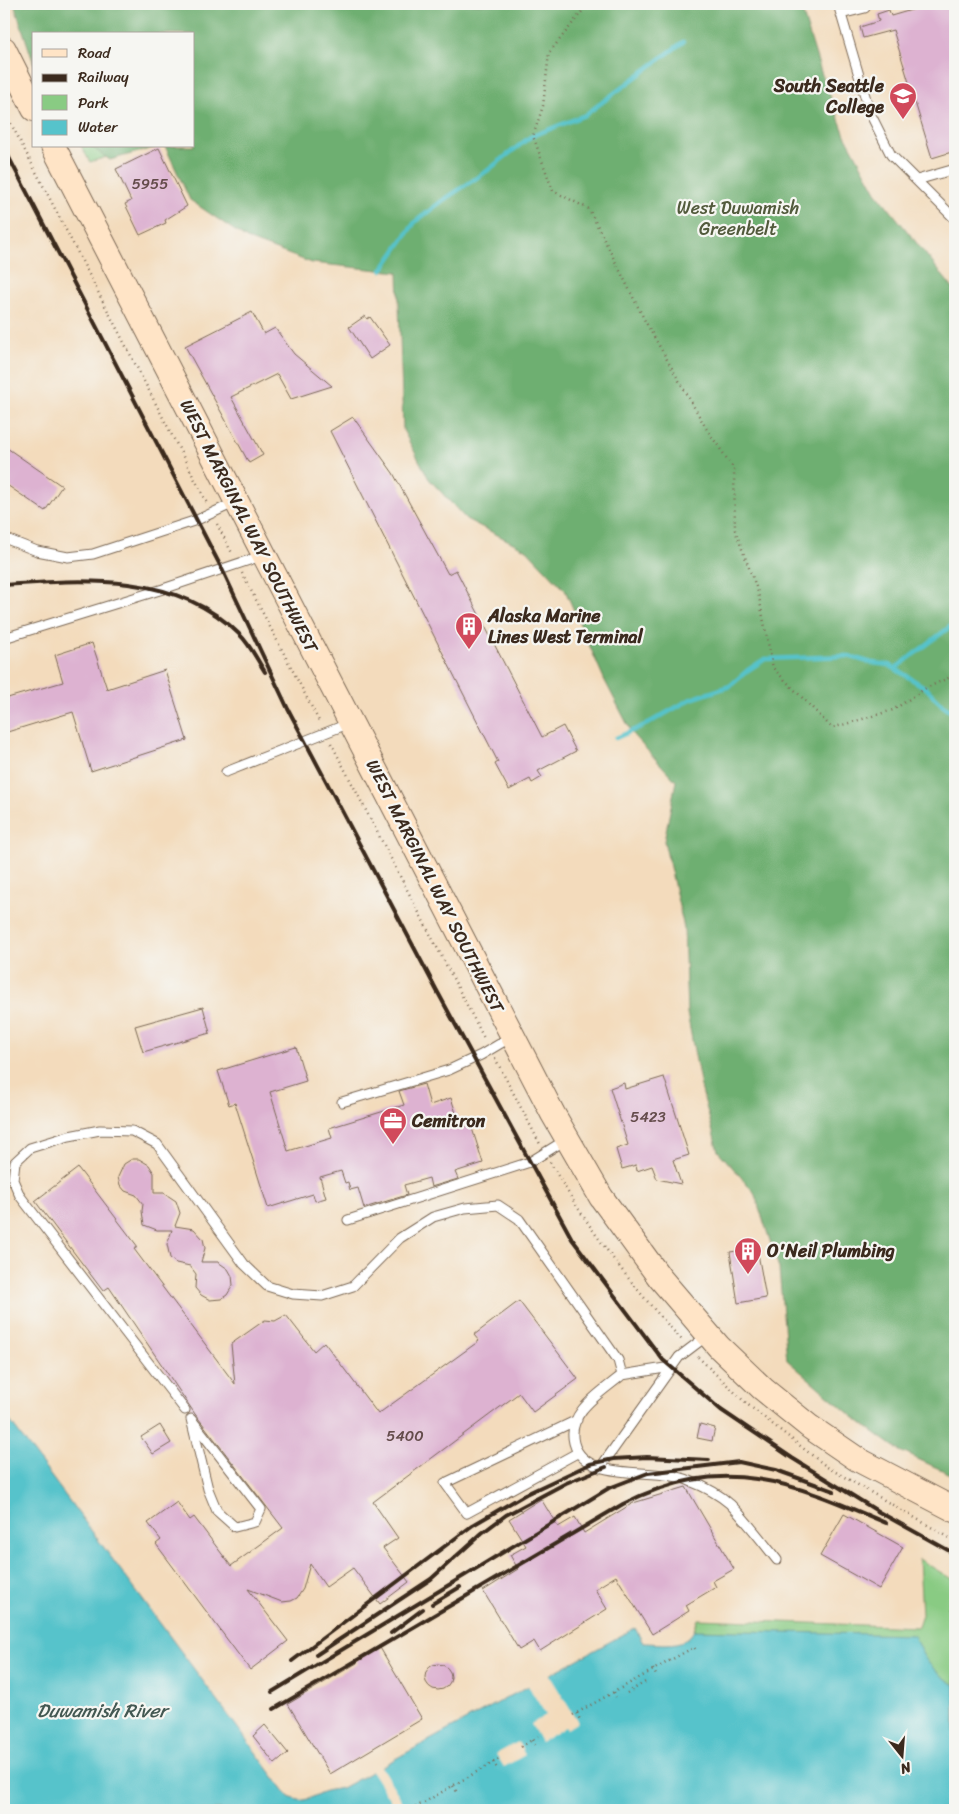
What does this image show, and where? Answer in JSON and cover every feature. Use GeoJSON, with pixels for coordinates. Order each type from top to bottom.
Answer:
{"type":"FeatureCollection","features":[{"type":"Feature","properties":{"kind":"main road"},"geometry":{"type":"LineString","coordinates":[[4,49],[12,85],[32,107]]}},
{"type":"Feature","properties":{"kind":"main road","name":"WEST MARGINAL WAY SOUTHWEST"},"geometry":{"type":"LineString","coordinates":[[54,148],[513,1036],[567,1138],[601,1197],[660,1278],[708,1335],[763,1389],[810,1427],[857,1459],[955,1510]]}},
{"type":"Feature","properties":{"kind":"lane"},"geometry":{"type":"LineString","coordinates":[[838,4],[870,113],[891,155],[955,218]]}},
{"type":"Feature","properties":{"kind":"lane"},"geometry":{"type":"LineString","coordinates":[[841,14],[865,8]]}},
{"type":"Feature","properties":{"kind":"lane"},"geometry":{"type":"LineString","coordinates":[[917,180],[955,169]]}},
{"type":"Feature","properties":{"kind":"lane"},"geometry":{"type":"LineString","coordinates":[[4,538],[37,551],[68,557],[93,554],[197,520],[236,502]]}},
{"type":"Feature","properties":{"kind":"lane"},"geometry":{"type":"LineString","coordinates":[[4,638],[163,589],[264,555]]}},
{"type":"Feature","properties":{"kind":"lane"},"geometry":{"type":"LineString","coordinates":[[226,772],[351,723]]}},
{"type":"Feature","properties":{"kind":"lane"},"geometry":{"type":"LineString","coordinates":[[342,1102],[449,1070],[481,1055],[513,1036]]}},
{"type":"Feature","properties":{"kind":"lane"},"geometry":{"type":"LineString","coordinates":[[185,1410],[20,1196],[13,1180],[16,1162],[30,1148],[69,1136],[100,1130],[132,1131],[157,1144],[244,1264],[267,1286],[293,1294],[322,1296],[354,1286],[400,1238],[433,1217],[465,1208],[498,1205],[519,1219],[618,1360],[622,1375]]}},
{"type":"Feature","properties":{"kind":"lane"},"geometry":{"type":"LineString","coordinates":[[348,1220],[530,1162],[567,1138]]}},
{"type":"Feature","properties":{"kind":"lane"},"geometry":{"type":"LineString","coordinates":[[600,1468],[679,1357],[708,1335]]}},
{"type":"Feature","properties":{"kind":"lane"},"geometry":{"type":"LineString","coordinates":[[671,1367],[622,1375],[580,1411],[572,1434],[577,1453],[590,1464],[600,1468],[648,1472],[689,1480],[729,1503],[777,1560]]}},
{"type":"Feature","properties":{"kind":"lane"},"geometry":{"type":"LineString","coordinates":[[191,1419],[261,1509],[255,1522],[235,1527],[217,1511],[208,1489],[191,1419]]}},
{"type":"Feature","properties":{"kind":"lane"},"geometry":{"type":"LineString","coordinates":[[577,1420],[445,1483],[467,1513],[577,1453]]}},
{"type":"Feature","properties":{"kind":"path"},"geometry":{"type":"LineString","coordinates":[[588,4],[549,53],[543,106],[533,136],[553,191],[589,209],[645,321],[706,428],[734,469],[735,530],[758,592],[774,668],[832,728],[892,710],[926,688],[955,675]]}},
{"type":"Feature","properties":{"kind":"path"},"geometry":{"type":"LineString","coordinates":[[955,1590],[952,1606],[955,1625]]}},
{"type":"Feature","properties":{"kind":"path"},"geometry":{"type":"LineString","coordinates":[[580,1720],[575,1714],[694,1647],[697,1652]]}},
{"type":"Feature","properties":{"kind":"path"},"geometry":{"type":"LineString","coordinates":[[654,1670],[656,1675]]}},
{"type":"Feature","properties":{"kind":"path"},"geometry":{"type":"LineString","coordinates":[[633,1681],[636,1687]]}},
{"type":"Feature","properties":{"kind":"path"},"geometry":{"type":"LineString","coordinates":[[627,1693],[647,1681]]}},
{"type":"Feature","properties":{"kind":"path"},"geometry":{"type":"LineString","coordinates":[[614,1692],[616,1697]]}},
{"type":"Feature","properties":{"kind":"path"},"geometry":{"type":"LineString","coordinates":[[520,1747],[538,1736]]}},
{"type":"Feature","properties":{"kind":"path"},"geometry":{"type":"LineString","coordinates":[[532,1740],[535,1744]]}},
{"type":"Feature","properties":{"kind":"path"},"geometry":{"type":"LineString","coordinates":[[413,1810],[499,1759]]}},
{"type":"Feature","properties":{"kind":"path"},"geometry":{"type":"LineString","coordinates":[[493,1762],[497,1768]]}},
{"type":"Feature","properties":{"kind":"path"},"geometry":{"type":"LineString","coordinates":[[453,1786],[457,1792]]}},
{"type":"Feature","properties":{"kind":"green space","name":"West Duwamish Greenbelt"},"geometry":{"type":"Polygon","coordinates":[[[14,4],[800,4],[821,72],[845,135],[876,192],[955,291],[955,1476],[900,1451],[853,1417],[787,1360],[779,1268],[754,1192],[718,1151],[701,1087],[687,1013],[684,928],[664,841],[676,781],[633,735],[605,681],[565,590],[527,550],[466,519],[429,479],[403,430],[398,272],[312,263],[247,239],[190,200],[166,148],[195,148],[195,32],[32,32],[32,58],[14,4]]]}},
{"type":"Feature","properties":{"kind":"green space"},"geometry":{"type":"Polygon","coordinates":[[[82,148],[137,148],[90,162],[82,148]]]}},
{"type":"Feature","properties":{"kind":"green space"},"geometry":{"type":"Polygon","coordinates":[[[93,148],[153,148],[110,160],[93,148]]]}},
{"type":"Feature","properties":{"kind":"green space"},"geometry":{"type":"Polygon","coordinates":[[[919,1559],[955,1581],[952,1606],[955,1625],[955,1749],[694,1630],[698,1619],[918,1627],[922,1615],[919,1559]]]}},
{"type":"Feature","properties":{"kind":"water","name":"Duwamish River"},"geometry":{"type":"Polygon","coordinates":[[[4,1413],[289,1797],[304,1800],[324,1792],[342,1788],[635,1628],[643,1643],[664,1644],[685,1640],[694,1630],[914,1635],[925,1658],[941,1675],[955,1685],[955,1810],[4,1810],[4,1413]]]}},
{"type":"Feature","properties":{"kind":"pier"},"geometry":{"type":"Polygon","coordinates":[[[548,1673],[578,1722],[567,1729],[565,1727],[541,1742],[531,1724],[546,1715],[527,1684],[548,1673]]]}},
{"type":"Feature","properties":{"kind":"pier"},"geometry":{"type":"Polygon","coordinates":[[[518,1742],[525,1755],[504,1767],[496,1754],[518,1742]]]}},
{"type":"Feature","properties":{"kind":"pier"},"geometry":{"type":"Polygon","coordinates":[[[380,1765],[408,1810],[391,1810],[395,1808],[371,1770],[380,1765]]]}},
{"type":"Feature","properties":{"kind":"building"},"geometry":{"type":"Polygon","coordinates":[[[932,4],[955,4],[955,151],[932,158],[893,30],[863,38],[860,27],[879,21],[877,14],[889,10],[891,16],[932,4]]]}},
{"type":"Feature","properties":{"kind":"building"},"geometry":{"type":"Polygon","coordinates":[[[159,148],[187,206],[165,220],[166,223],[140,235],[125,204],[131,201],[116,169],[159,148]]]}},
{"type":"Feature","properties":{"kind":"building"},"geometry":{"type":"Polygon","coordinates":[[[252,312],[264,334],[275,328],[294,354],[332,386],[291,399],[277,374],[231,397],[263,455],[249,463],[185,346],[252,312]]]}},
{"type":"Feature","properties":{"kind":"building"},"geometry":{"type":"Polygon","coordinates":[[[365,316],[367,319],[370,317],[390,345],[370,359],[349,327],[365,316]]]}},
{"type":"Feature","properties":{"kind":"building","name":"Alaska Marine Lines West Terminal"},"geometry":{"type":"Polygon","coordinates":[[[353,417],[393,473],[448,574],[456,570],[542,737],[563,726],[576,751],[538,771],[542,777],[532,783],[530,779],[509,790],[495,764],[498,762],[330,431],[353,417]]]}},
{"type":"Feature","properties":{"kind":"building"},"geometry":{"type":"Polygon","coordinates":[[[4,446],[62,486],[45,511],[4,483],[4,446]]]}},
{"type":"Feature","properties":{"kind":"building"},"geometry":{"type":"Polygon","coordinates":[[[92,643],[107,689],[165,670],[187,740],[91,771],[73,712],[4,733],[4,699],[63,682],[55,655],[92,643]]]}},
{"type":"Feature","properties":{"kind":"building"},"geometry":{"type":"Polygon","coordinates":[[[203,1007],[210,1033],[143,1052],[135,1026],[203,1007]]]}},
{"type":"Feature","properties":{"kind":"building","name":"Cemitron"},"geometry":{"type":"Polygon","coordinates":[[[296,1047],[306,1081],[270,1092],[288,1151],[332,1138],[329,1128],[404,1105],[399,1091],[424,1084],[430,1105],[451,1098],[461,1128],[471,1125],[483,1163],[455,1172],[458,1179],[431,1187],[429,1178],[404,1185],[407,1195],[364,1208],[358,1188],[350,1190],[348,1182],[345,1183],[341,1171],[320,1177],[326,1198],[315,1201],[313,1194],[268,1208],[235,1103],[229,1105],[218,1071],[296,1047]]]}},
{"type":"Feature","properties":{"kind":"building"},"geometry":{"type":"Polygon","coordinates":[[[664,1077],[689,1155],[673,1160],[681,1184],[657,1179],[652,1166],[637,1171],[636,1165],[622,1169],[616,1149],[628,1145],[610,1088],[624,1083],[625,1089],[664,1077]]]}},
{"type":"Feature","properties":{"kind":"building"},"geometry":{"type":"Polygon","coordinates":[[[132,1159],[139,1159],[149,1165],[154,1173],[154,1193],[164,1193],[176,1201],[180,1213],[175,1226],[194,1229],[203,1239],[205,1248],[201,1262],[218,1262],[228,1269],[232,1276],[233,1285],[227,1295],[221,1299],[210,1300],[201,1295],[195,1288],[196,1274],[190,1266],[176,1263],[170,1258],[167,1244],[172,1230],[157,1230],[144,1225],[143,1204],[136,1195],[125,1191],[120,1185],[118,1177],[124,1164],[132,1159]]]}},
{"type":"Feature","properties":{"kind":"building"},"geometry":{"type":"Polygon","coordinates":[[[78,1168],[138,1247],[134,1249],[235,1384],[231,1344],[265,1320],[275,1321],[286,1315],[314,1351],[324,1342],[378,1414],[479,1341],[474,1335],[519,1301],[578,1379],[533,1412],[519,1393],[373,1502],[398,1538],[383,1548],[409,1582],[380,1604],[353,1568],[326,1587],[310,1564],[303,1589],[297,1598],[291,1601],[282,1602],[248,1589],[288,1641],[250,1670],[156,1544],[161,1540],[148,1523],[177,1502],[190,1520],[194,1517],[231,1566],[283,1528],[195,1414],[109,1287],[103,1291],[35,1201],[78,1168]]]}},
{"type":"Feature","properties":{"kind":"building","name":"O'Neil Plumbing"},"geometry":{"type":"Polygon","coordinates":[[[757,1248],[766,1298],[738,1303],[730,1252],[757,1248]]]}},
{"type":"Feature","properties":{"kind":"building"},"geometry":{"type":"Polygon","coordinates":[[[700,1424],[715,1428],[712,1441],[697,1438],[700,1424]]]}},
{"type":"Feature","properties":{"kind":"building"},"geometry":{"type":"Polygon","coordinates":[[[160,1425],[171,1443],[153,1454],[141,1437],[160,1425]]]}},
{"type":"Feature","properties":{"kind":"building"},"geometry":{"type":"Polygon","coordinates":[[[686,1487],[734,1569],[713,1581],[716,1587],[686,1605],[689,1611],[652,1634],[616,1576],[595,1589],[607,1609],[540,1651],[534,1641],[519,1650],[483,1591],[518,1569],[510,1555],[526,1546],[509,1519],[541,1499],[558,1527],[575,1517],[584,1533],[633,1503],[686,1487]]]}},
{"type":"Feature","properties":{"kind":"building"},"geometry":{"type":"Polygon","coordinates":[[[844,1514],[903,1547],[879,1589],[820,1556],[844,1514]]]}},
{"type":"Feature","properties":{"kind":"building"},"geometry":{"type":"Polygon","coordinates":[[[379,1646],[422,1719],[330,1774],[288,1704],[357,1663],[356,1660],[379,1646]]]}},
{"type":"Feature","properties":{"kind":"building"},"geometry":{"type":"Polygon","coordinates":[[[438,1664],[447,1668],[451,1677],[447,1686],[438,1690],[429,1686],[425,1677],[429,1668],[438,1664]]]}},
{"type":"Feature","properties":{"kind":"building"},"geometry":{"type":"Polygon","coordinates":[[[265,1725],[288,1753],[275,1764],[253,1736],[265,1725]]]}},
{"type":"Feature","properties":{"kind":"waterway"},"geometry":{"type":"LineString","coordinates":[[382,270],[415,222],[442,201],[487,171],[530,137],[585,115],[683,42]]}},
{"type":"Feature","properties":{"kind":"waterway"},"geometry":{"type":"LineString","coordinates":[[896,668],[955,623]]}},
{"type":"Feature","properties":{"kind":"waterway"},"geometry":{"type":"LineString","coordinates":[[616,738],[647,724],[691,699],[730,686],[748,670],[765,659],[848,656],[872,663],[889,665],[926,688],[943,706],[955,713]]}},
{"type":"Feature","properties":{"kind":"railway"},"geometry":{"type":"LineString","coordinates":[[4,148],[222,569],[288,709],[436,989],[572,1239],[663,1360],[721,1410],[792,1458],[879,1512],[955,1554]]}},
{"type":"Feature","properties":{"kind":"railway"},"geometry":{"type":"LineString","coordinates":[[4,585],[66,581],[128,584],[158,590],[187,599],[214,614],[239,634],[250,647],[265,672]]}},
{"type":"Feature","properties":{"kind":"railway"},"geometry":{"type":"LineString","coordinates":[[292,1661],[473,1525],[526,1494],[590,1464],[614,1459],[647,1457],[709,1460]]}},
{"type":"Feature","properties":{"kind":"railway"},"geometry":{"type":"LineString","coordinates":[[272,1692],[609,1488],[648,1473],[739,1462],[776,1470],[834,1491]]}},
{"type":"Feature","properties":{"kind":"railway"},"geometry":{"type":"LineString","coordinates":[[316,1655],[431,1579],[482,1533],[506,1515],[566,1483],[606,1467]]}},
{"type":"Feature","properties":{"kind":"railway"},"geometry":{"type":"LineString","coordinates":[[274,1709],[623,1504],[659,1488],[693,1480],[725,1477],[756,1479],[819,1496],[886,1523]]}},
{"type":"Feature","properties":{"kind":"railway"},"geometry":{"type":"LineString","coordinates":[[432,1604],[460,1587]]}},
{"type":"Feature","properties":{"kind":"railway"},"geometry":{"type":"LineString","coordinates":[[391,1633],[423,1609]]}},
{"type":"Feature","properties":{"kind":"place","name":"South Seattle College"},"geometry":{"type":"Point","coordinates":[903,120]}},
{"type":"Feature","properties":{"kind":"place","name":"Alaska Marine Lines West Terminal"},"geometry":{"type":"Point","coordinates":[469,650]}},
{"type":"Feature","properties":{"kind":"place","name":"Cemitron"},"geometry":{"type":"Point","coordinates":[393,1145]}},
{"type":"Feature","properties":{"kind":"place","name":"O'Neil Plumbing"},"geometry":{"type":"Point","coordinates":[748,1275]}}]}
